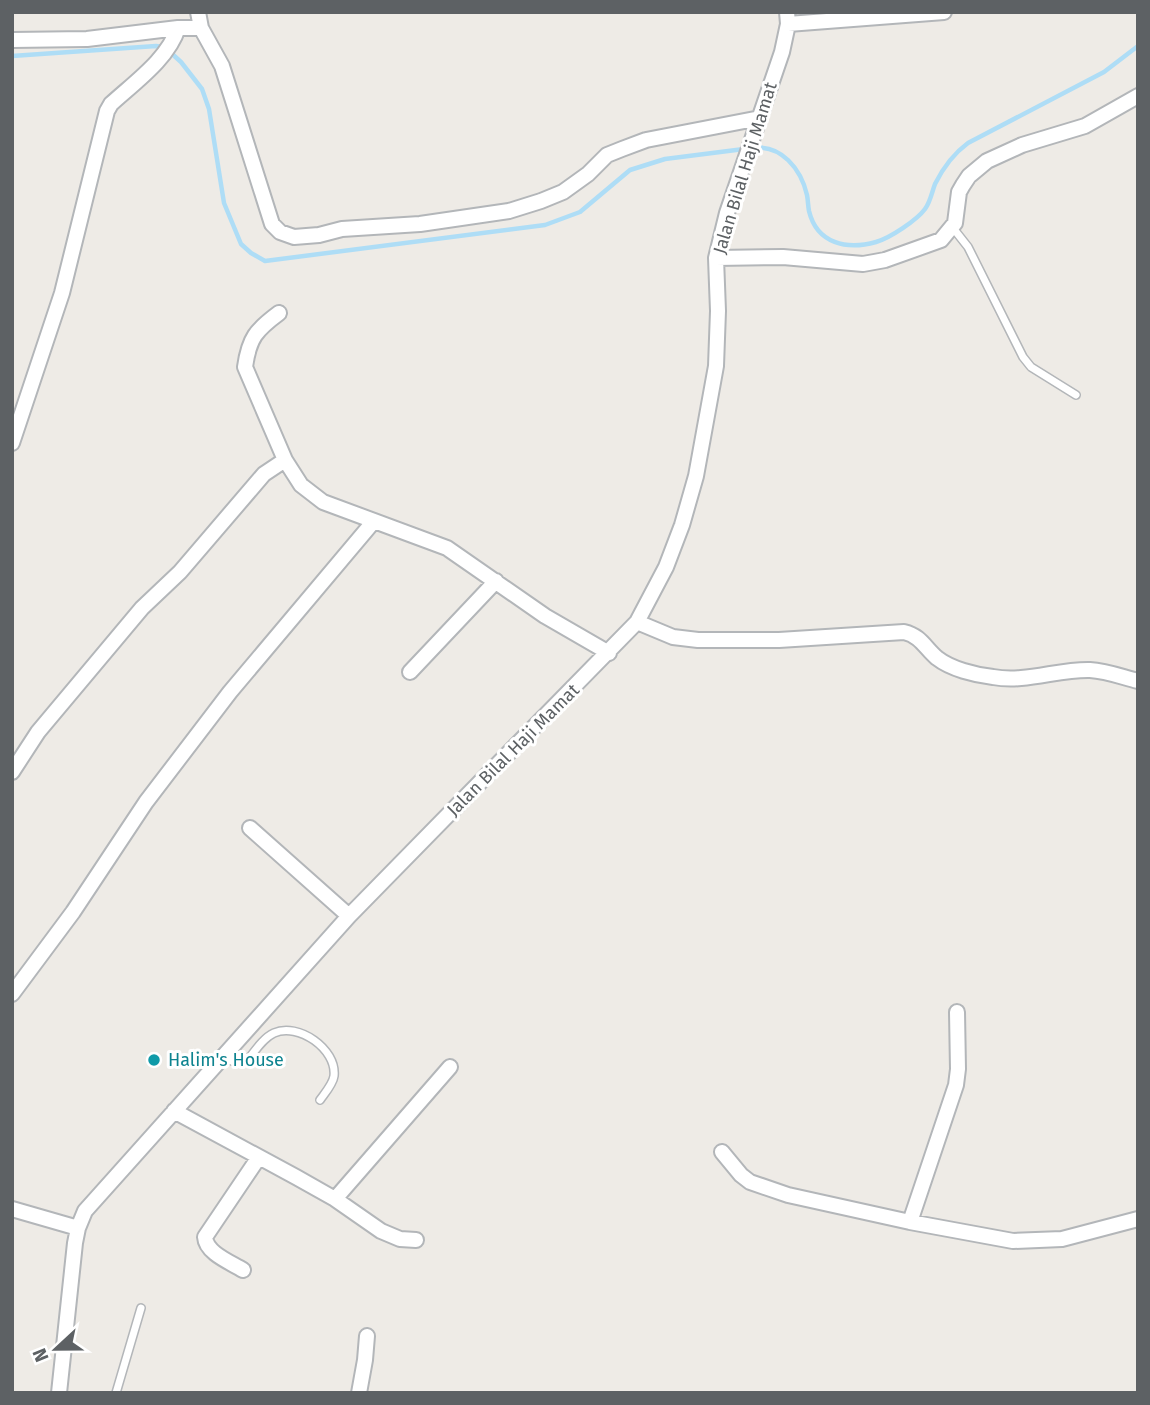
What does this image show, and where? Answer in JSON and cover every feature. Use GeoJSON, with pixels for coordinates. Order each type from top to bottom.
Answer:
{"type":"FeatureCollection","features":[{"type":"Feature","properties":{"kind":"street"},"geometry":{"type":"LineString","coordinates":[[198,12],[201,28],[222,66],[272,224],[280,232],[294,237],[319,235],[342,229],[420,224],[509,211],[563,192],[588,174],[607,155],[634,145],[760,118]]}},
{"type":"Feature","properties":{"kind":"street"},"geometry":{"type":"LineString","coordinates":[[788,18],[944,12]]}},
{"type":"Feature","properties":{"kind":"street","name":"Jalan Bilal Haji Mamat"},"geometry":{"type":"LineString","coordinates":[[59,1393],[78,1228],[85,1211],[100,1191],[349,916],[637,622],[666,566],[682,525],[696,476],[716,366],[716,258],[727,214],[782,52],[788,18]]}},
{"type":"Feature","properties":{"kind":"street"},"geometry":{"type":"LineString","coordinates":[[12,40],[87,39],[176,33],[201,28]]}},
{"type":"Feature","properties":{"kind":"street"},"geometry":{"type":"LineString","coordinates":[[12,443],[62,293],[107,111],[111,104],[157,62],[176,33]]}},
{"type":"Feature","properties":{"kind":"street"},"geometry":{"type":"LineString","coordinates":[[716,258],[783,257],[863,264],[885,260],[941,240],[953,228],[959,192],[963,185],[969,176],[987,161],[1022,145],[1085,127],[1138,96]]}},
{"type":"Feature","properties":{"kind":"street"},"geometry":{"type":"LineString","coordinates":[[279,313],[258,328],[247,351],[245,367],[285,460],[302,485],[323,502],[447,548],[578,636],[609,653]]}},
{"type":"Feature","properties":{"kind":"street"},"geometry":{"type":"LineString","coordinates":[[12,772],[38,732],[142,608],[205,544],[264,474],[285,460]]}},
{"type":"Feature","properties":{"kind":"street"},"geometry":{"type":"LineString","coordinates":[[12,994],[73,912],[146,802],[230,692],[374,521]]}},
{"type":"Feature","properties":{"kind":"street"},"geometry":{"type":"LineString","coordinates":[[410,672],[496,582]]}},
{"type":"Feature","properties":{"kind":"street"},"geometry":{"type":"LineString","coordinates":[[637,622],[673,637],[698,640],[779,640],[904,632],[918,637],[937,658],[950,665],[994,677],[1035,677],[1088,670],[1108,671],[1138,681]]}},
{"type":"Feature","properties":{"kind":"street"},"geometry":{"type":"LineString","coordinates":[[250,828],[349,916]]}},
{"type":"Feature","properties":{"kind":"street"},"geometry":{"type":"LineString","coordinates":[[910,1222],[956,1085],[957,1012]]}},
{"type":"Feature","properties":{"kind":"street"},"geometry":{"type":"LineString","coordinates":[[335,1199],[450,1067]]}},
{"type":"Feature","properties":{"kind":"street"},"geometry":{"type":"LineString","coordinates":[[174,1111],[335,1199],[381,1231],[400,1239],[416,1240]]}},
{"type":"Feature","properties":{"kind":"street"},"geometry":{"type":"LineString","coordinates":[[722,1152],[750,1182],[788,1195],[1013,1241],[1062,1240],[1138,1219]]}},
{"type":"Feature","properties":{"kind":"street"},"geometry":{"type":"LineString","coordinates":[[243,1270],[210,1249],[204,1241],[259,1157]]}},
{"type":"Feature","properties":{"kind":"street"},"geometry":{"type":"LineString","coordinates":[[12,1209],[78,1228]]}},
{"type":"Feature","properties":{"kind":"street"},"geometry":{"type":"LineString","coordinates":[[359,1393],[367,1336]]}},
{"type":"Feature","properties":{"kind":"lane"},"geometry":{"type":"LineString","coordinates":[[953,228],[968,247],[1023,357],[1031,367],[1076,395]]}},
{"type":"Feature","properties":{"kind":"lane"},"geometry":{"type":"LineString","coordinates":[[222,1056],[242,1063],[247,1061],[271,1034],[280,1031],[299,1033],[324,1048],[333,1065],[334,1076],[320,1100]]}},
{"type":"Feature","properties":{"kind":"lane"},"geometry":{"type":"LineString","coordinates":[[116,1393],[142,1308]]}},
{"type":"Feature","properties":{"kind":"waterway"},"geometry":{"type":"LineString","coordinates":[[753,148],[781,154],[795,168],[804,185],[813,222],[826,237],[844,244],[876,242],[896,233],[921,213],[945,167],[968,143],[1104,72],[1138,46]]}},
{"type":"Feature","properties":{"kind":"waterway"},"geometry":{"type":"LineString","coordinates":[[12,56],[163,47]]}},
{"type":"Feature","properties":{"kind":"waterway"},"geometry":{"type":"LineString","coordinates":[[170,52],[202,89],[209,109],[224,203],[241,244],[265,261],[545,225],[580,212],[630,170],[665,159],[744,149]]}},
{"type":"Feature","properties":{"kind":"place","name":"Halim's House"},"geometry":{"type":"Point","coordinates":[154,1060]}}]}
